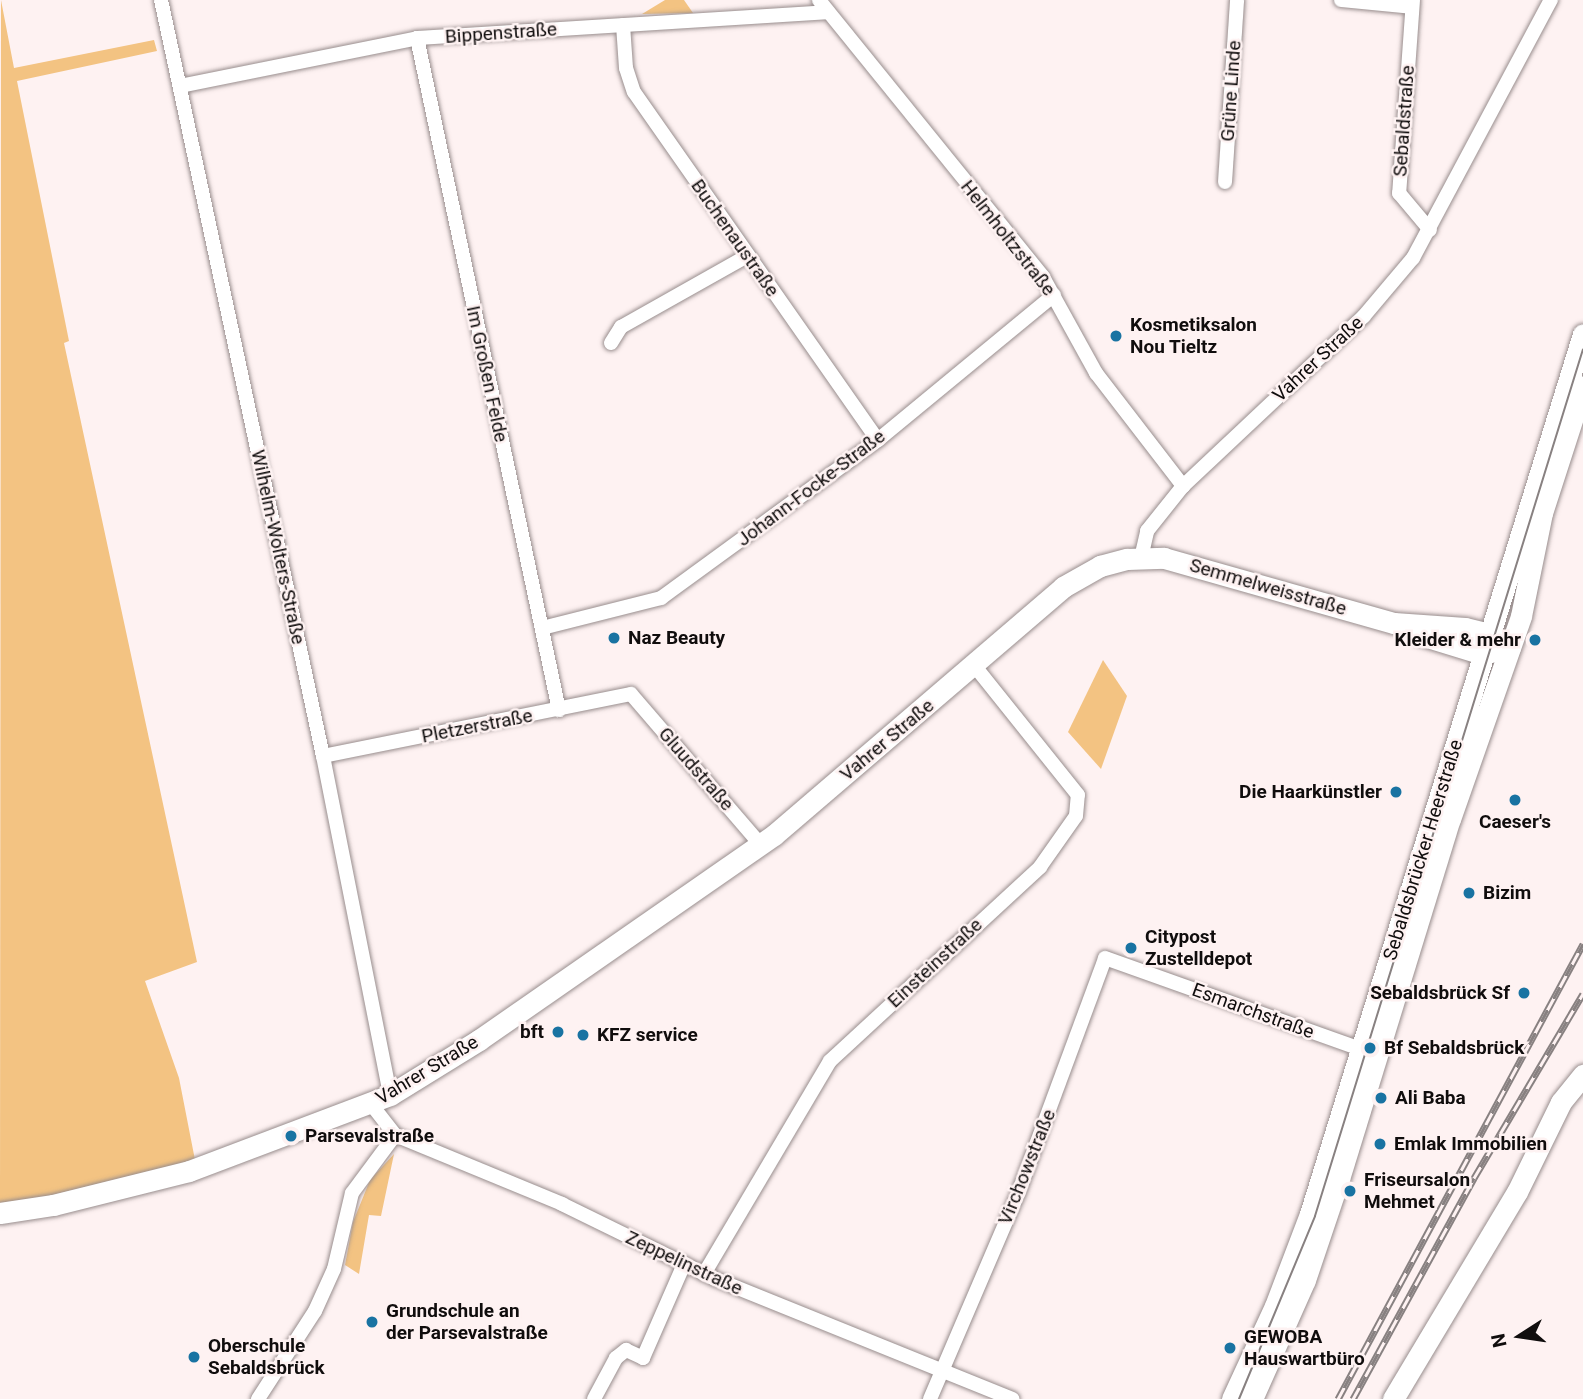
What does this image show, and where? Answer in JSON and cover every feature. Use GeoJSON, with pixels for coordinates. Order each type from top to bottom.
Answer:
{"type":"FeatureCollection","features":[{"type":"Feature","properties":{"kind":"main road","name":"Sebaldsbrücker Heerstraße"},"geometry":{"type":"LineString","coordinates":[[1232,1399],[1291,1266],[1583,334]]}},
{"type":"Feature","properties":{"kind":"main road","name":"Sebaldsbrücker Heerstraße"},"geometry":{"type":"LineString","coordinates":[[1252,1399],[1309,1269],[1450,819],[1521,616],[1542,513],[1583,386]]}},
{"type":"Feature","properties":{"kind":"main road","name":"Semmelweisstraße"},"geometry":{"type":"LineString","coordinates":[[1141,558],[1164,558],[1394,623],[1510,648]]}},
{"type":"Feature","properties":{"kind":"main road","name":"Vahrer Straße"},"geometry":{"type":"LineString","coordinates":[[0,1213],[53,1205],[188,1171],[381,1099],[479,1040],[761,845],[1063,587],[1100,566],[1141,558]]}},
{"type":"Feature","properties":{"kind":"main road"},"geometry":{"type":"LineString","coordinates":[[1465,628],[1478,615],[1495,580],[1507,573]]}},
{"type":"Feature","properties":{"kind":"main road","name":"Semmelweisstraße"},"geometry":{"type":"LineString","coordinates":[[1394,623],[1465,628],[1486,644]]}},
{"type":"Feature","properties":{"kind":"main road"},"geometry":{"type":"LineString","coordinates":[[1393,1399],[1469,1267],[1506,1184],[1530,1161],[1561,1102],[1583,1075]]}},
{"type":"Feature","properties":{"kind":"street","name":"Wilhelm-Wolters-Straße"},"geometry":{"type":"LineString","coordinates":[[161,0],[323,755],[381,1099]]}},
{"type":"Feature","properties":{"kind":"street","name":"Grüne Linde"},"geometry":{"type":"LineString","coordinates":[[1225,182],[1237,0]]}},
{"type":"Feature","properties":{"kind":"street"},"geometry":{"type":"LineString","coordinates":[[1341,0],[1412,4]]}},
{"type":"Feature","properties":{"kind":"street","name":"Vahrer Straße"},"geometry":{"type":"LineString","coordinates":[[1141,558],[1147,531],[1183,486],[1364,316],[1430,229],[1551,0]]}},
{"type":"Feature","properties":{"kind":"street","name":"Sebaldstraße"},"geometry":{"type":"LineString","coordinates":[[1412,4],[1399,192],[1430,229]]}},
{"type":"Feature","properties":{"kind":"street","name":"Bippenstraße"},"geometry":{"type":"LineString","coordinates":[[180,86],[417,38],[623,25],[823,6]]}},
{"type":"Feature","properties":{"kind":"street","name":"Helmholtzstraße"},"geometry":{"type":"LineString","coordinates":[[823,6],[1054,295],[1096,373],[1183,486]]}},
{"type":"Feature","properties":{"kind":"street","name":"Buchenaustraße"},"geometry":{"type":"LineString","coordinates":[[623,25],[626,68],[634,92],[878,439]]}},
{"type":"Feature","properties":{"kind":"street","name":"Im Großen Felde"},"geometry":{"type":"LineString","coordinates":[[417,38],[559,710]]}},
{"type":"Feature","properties":{"kind":"street"},"geometry":{"type":"LineString","coordinates":[[611,343],[621,327],[747,256]]}},
{"type":"Feature","properties":{"kind":"street","name":"Johann-Focke-Straße"},"geometry":{"type":"LineString","coordinates":[[541,628],[661,598],[878,439],[1054,295]]}},
{"type":"Feature","properties":{"kind":"street","name":"Einsteinstraße"},"geometry":{"type":"LineString","coordinates":[[704,1274],[831,1060],[1040,867],[1076,816],[1078,795],[974,665]]}},
{"type":"Feature","properties":{"kind":"street","name":"Pletzerstraße"},"geometry":{"type":"LineString","coordinates":[[323,755],[631,694]]}},
{"type":"Feature","properties":{"kind":"street","name":"Gluudstraße"},"geometry":{"type":"LineString","coordinates":[[631,694],[761,845]]}},
{"type":"Feature","properties":{"kind":"street","name":"Esmarchstraße"},"geometry":{"type":"LineString","coordinates":[[1105,958],[1361,1049]]}},
{"type":"Feature","properties":{"kind":"street","name":"Virchowstraße"},"geometry":{"type":"LineString","coordinates":[[930,1399],[1019,1191],[1105,958]]}},
{"type":"Feature","properties":{"kind":"street","name":"Zeppelinstraße"},"geometry":{"type":"LineString","coordinates":[[381,1099],[395,1135],[562,1204],[704,1274],[1012,1399]]}},
{"type":"Feature","properties":{"kind":"street"},"geometry":{"type":"LineString","coordinates":[[258,1399],[315,1311],[334,1269],[352,1193],[395,1135]]}},
{"type":"Feature","properties":{"kind":"street"},"geometry":{"type":"LineString","coordinates":[[594,1399],[616,1358],[626,1350],[643,1358],[684,1264]]}},
{"type":"Feature","properties":{"kind":"shaded area"},"geometry":{"type":"Polygon","coordinates":[[[1,0],[14,68],[154,40],[157,51],[17,81],[69,341],[64,343],[197,962],[145,981],[179,1078],[195,1160],[0,1208],[1,0]]]}},
{"type":"Feature","properties":{"kind":"shaded area"},"geometry":{"type":"Polygon","coordinates":[[[665,0],[684,0],[693,13],[642,14],[665,0]]]}},
{"type":"Feature","properties":{"kind":"shaded area"},"geometry":{"type":"Polygon","coordinates":[[[1103,660],[1127,696],[1101,769],[1068,732],[1103,660]]]}},
{"type":"Feature","properties":{"kind":"shaded area"},"geometry":{"type":"Polygon","coordinates":[[[394,1154],[381,1216],[369,1215],[359,1274],[345,1265],[353,1222],[370,1180],[394,1154]]]}},
{"type":"Feature","properties":{"kind":"tram line"},"geometry":{"type":"LineString","coordinates":[[1239,1399],[1315,1216],[1583,349]]}},
{"type":"Feature","properties":{"kind":"railway"},"geometry":{"type":"LineString","coordinates":[[1338,1399],[1583,944]]}},
{"type":"Feature","properties":{"kind":"railway"},"geometry":{"type":"LineString","coordinates":[[1353,1399],[1474,1178],[1583,994]]}},
{"type":"Feature","properties":{"kind":"place","name":"Kosmetiksalon Nou Tieltz"},"geometry":{"type":"Point","coordinates":[1116,336]}},
{"type":"Feature","properties":{"kind":"place","name":"Naz Beauty"},"geometry":{"type":"Point","coordinates":[614,638]}},
{"type":"Feature","properties":{"kind":"place","name":"Kleider & mehr"},"geometry":{"type":"Point","coordinates":[1535,640]}},
{"type":"Feature","properties":{"kind":"place","name":"Die Haarkünstler"},"geometry":{"type":"Point","coordinates":[1396,792]}},
{"type":"Feature","properties":{"kind":"place","name":"Caeser's"},"geometry":{"type":"Point","coordinates":[1515,800]}},
{"type":"Feature","properties":{"kind":"place","name":"Bizim"},"geometry":{"type":"Point","coordinates":[1469,893]}},
{"type":"Feature","properties":{"kind":"place","name":"Citypost Zustelldepot"},"geometry":{"type":"Point","coordinates":[1131,948]}},
{"type":"Feature","properties":{"kind":"place","name":"Sebaldsbrück Sf"},"geometry":{"type":"Point","coordinates":[1524,993]}},
{"type":"Feature","properties":{"kind":"place","name":"bft"},"geometry":{"type":"Point","coordinates":[558,1032]}},
{"type":"Feature","properties":{"kind":"place","name":"KFZ service"},"geometry":{"type":"Point","coordinates":[583,1035]}},
{"type":"Feature","properties":{"kind":"place","name":"Bf Sebaldsbrück"},"geometry":{"type":"Point","coordinates":[1370,1048]}},
{"type":"Feature","properties":{"kind":"place","name":"Ali Baba"},"geometry":{"type":"Point","coordinates":[1381,1098]}},
{"type":"Feature","properties":{"kind":"place","name":"Parsevalstraße"},"geometry":{"type":"Point","coordinates":[291,1136]}},
{"type":"Feature","properties":{"kind":"place","name":"Emlak Immobilien"},"geometry":{"type":"Point","coordinates":[1380,1144]}},
{"type":"Feature","properties":{"kind":"place","name":"Friseursalon Mehmet"},"geometry":{"type":"Point","coordinates":[1350,1191]}},
{"type":"Feature","properties":{"kind":"place","name":"Grundschule an der Parsevalstraße"},"geometry":{"type":"Point","coordinates":[372,1322]}},
{"type":"Feature","properties":{"kind":"place","name":"GEWOBA Hauswartbüro"},"geometry":{"type":"Point","coordinates":[1230,1348]}},
{"type":"Feature","properties":{"kind":"place","name":"Oberschule Sebaldsbrück"},"geometry":{"type":"Point","coordinates":[194,1357]}}]}
